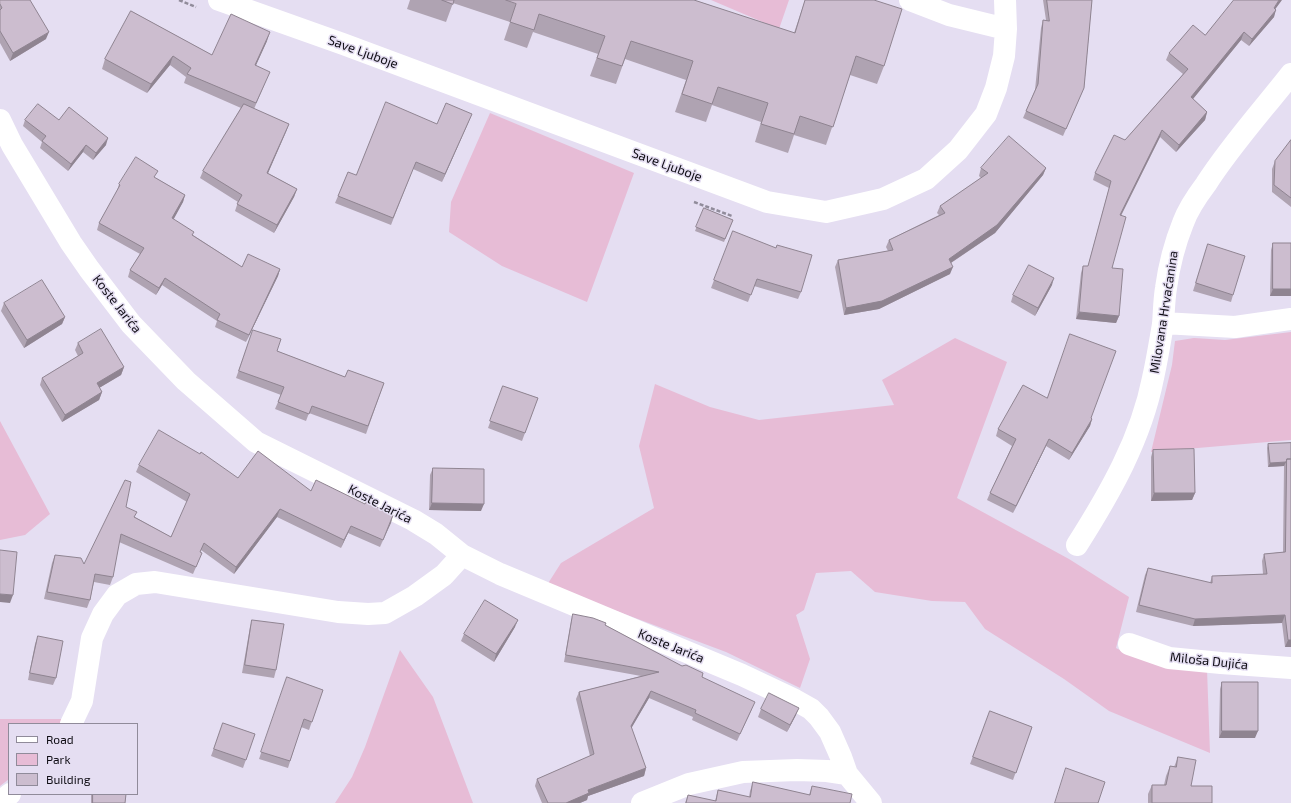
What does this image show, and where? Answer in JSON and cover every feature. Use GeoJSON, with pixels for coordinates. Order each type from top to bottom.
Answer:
{"type":"FeatureCollection","features":[{"type":"Feature","properties":{"kind":"street"},"geometry":{"type":"LineString","coordinates":[[910,0],[949,15],[1006,29]]}},
{"type":"Feature","properties":{"kind":"street","name":"Save Ljuboje"},"geometry":{"type":"LineString","coordinates":[[210,4],[343,44],[767,202],[826,212],[883,198],[926,179],[958,150],[986,114],[996,88],[1004,56],[1006,29],[1005,0]]}},
{"type":"Feature","properties":{"kind":"street","name":"Milovana Hrvaćanina"},"geometry":{"type":"LineString","coordinates":[[1077,545],[1119,474],[1130,452],[1140,426],[1153,379],[1163,323],[1166,287],[1174,251],[1183,222],[1195,200],[1220,162],[1291,74]]}},
{"type":"Feature","properties":{"kind":"street","name":"Koste Jarića"},"geometry":{"type":"LineString","coordinates":[[0,120],[12,145],[71,243],[131,324],[186,381],[256,442],[413,520],[436,534],[462,555],[500,574],[742,675],[811,709],[830,732],[847,774],[870,803]]}},
{"type":"Feature","properties":{"kind":"street"},"geometry":{"type":"LineString","coordinates":[[1163,323],[1235,327],[1291,319]]}},
{"type":"Feature","properties":{"kind":"street"},"geometry":{"type":"LineString","coordinates":[[71,723],[82,701],[92,638],[103,614],[117,595],[136,584],[155,582],[338,612],[368,614],[385,613],[415,596],[444,574],[462,555]]}},
{"type":"Feature","properties":{"kind":"street","name":"Miloša Dujića"},"geometry":{"type":"LineString","coordinates":[[1128,644],[1169,658],[1291,668]]}},
{"type":"Feature","properties":{"kind":"street"},"geometry":{"type":"LineString","coordinates":[[642,803],[689,784],[743,772],[827,771],[847,774]]}},
{"type":"Feature","properties":{"kind":"street"},"geometry":{"type":"LineString","coordinates":[[0,802],[9,795]]}},
{"type":"Feature","properties":{"kind":"path"},"geometry":{"type":"LineString","coordinates":[[179,0],[210,4]]}},
{"type":"Feature","properties":{"kind":"path"},"geometry":{"type":"LineString","coordinates":[[688,200],[715,211],[738,218]]}},
{"type":"Feature","properties":{"kind":"green space"},"geometry":{"type":"Polygon","coordinates":[[[711,0],[789,0],[779,29],[711,0]]]}},
{"type":"Feature","properties":{"kind":"green space"},"geometry":{"type":"Polygon","coordinates":[[[490,113],[634,173],[587,302],[502,266],[449,232],[451,202],[490,113]]]}},
{"type":"Feature","properties":{"kind":"green space"},"geometry":{"type":"Polygon","coordinates":[[[1291,332],[1291,440],[1151,452],[1172,365],[1175,341],[1194,338],[1225,340],[1291,332]]]}},
{"type":"Feature","properties":{"kind":"green space"},"geometry":{"type":"Polygon","coordinates":[[[955,338],[1007,362],[957,498],[1069,559],[1129,597],[1116,648],[1134,657],[1207,669],[1210,753],[1109,711],[1064,679],[985,629],[965,602],[932,601],[875,592],[851,571],[816,573],[804,610],[796,615],[810,659],[800,688],[726,652],[547,585],[561,563],[654,508],[639,446],[655,384],[710,407],[759,420],[894,405],[882,380],[955,338]]]}},
{"type":"Feature","properties":{"kind":"green space"},"geometry":{"type":"Polygon","coordinates":[[[0,421],[50,514],[25,535],[0,540],[0,421]]]}},
{"type":"Feature","properties":{"kind":"green space"},"geometry":{"type":"Polygon","coordinates":[[[400,650],[433,697],[473,803],[335,803],[352,777],[365,747],[400,650]]]}},
{"type":"Feature","properties":{"kind":"green space"},"geometry":{"type":"Polygon","coordinates":[[[0,719],[66,719],[63,723],[8,723],[8,780],[0,786],[0,719]]]}},
{"type":"Feature","properties":{"kind":"building"},"geometry":{"type":"Polygon","coordinates":[[[0,0],[30,0],[49,32],[13,53],[0,31],[0,10],[2,8],[0,0]]]}},
{"type":"Feature","properties":{"kind":"building"},"geometry":{"type":"Polygon","coordinates":[[[442,0],[454,0],[453,4],[442,0]]]}},
{"type":"Feature","properties":{"kind":"building"},"geometry":{"type":"Polygon","coordinates":[[[506,0],[694,0],[795,33],[805,0],[874,0],[902,9],[884,66],[856,56],[833,127],[800,116],[794,134],[761,124],[768,103],[718,87],[712,104],[682,94],[693,61],[631,41],[622,66],[597,58],[605,36],[539,14],[534,30],[510,22],[516,4],[506,0]]]}},
{"type":"Feature","properties":{"kind":"building"},"geometry":{"type":"Polygon","coordinates":[[[1047,0],[1092,0],[1084,88],[1066,129],[1026,111],[1038,84],[1043,20],[1049,21],[1047,0]]]}},
{"type":"Feature","properties":{"kind":"building"},"geometry":{"type":"Polygon","coordinates":[[[1234,0],[1279,0],[1274,8],[1276,10],[1252,39],[1244,32],[1191,97],[1207,112],[1179,145],[1162,130],[1120,215],[1126,217],[1112,268],[1123,269],[1119,316],[1079,312],[1083,266],[1088,266],[1111,181],[1095,173],[1114,135],[1125,140],[1188,69],[1169,53],[1193,25],[1205,35],[1234,0]]]}},
{"type":"Feature","properties":{"kind":"building"},"geometry":{"type":"Polygon","coordinates":[[[131,11],[212,55],[231,14],[270,32],[255,65],[270,72],[256,103],[187,74],[191,68],[173,56],[151,84],[105,59],[131,11]]]}},
{"type":"Feature","properties":{"kind":"building"},"geometry":{"type":"Polygon","coordinates":[[[386,102],[437,124],[446,103],[472,114],[445,174],[416,162],[393,218],[338,196],[348,172],[356,175],[386,102]]]}},
{"type":"Feature","properties":{"kind":"building"},"geometry":{"type":"Polygon","coordinates":[[[38,104],[59,120],[69,107],[108,138],[96,153],[86,145],[71,164],[42,141],[46,136],[25,120],[38,104]]]}},
{"type":"Feature","properties":{"kind":"building"},"geometry":{"type":"Polygon","coordinates":[[[244,104],[289,124],[267,173],[297,189],[277,225],[237,204],[242,195],[203,171],[244,104]]]}},
{"type":"Feature","properties":{"kind":"building"},"geometry":{"type":"Polygon","coordinates":[[[1009,136],[1046,168],[997,225],[949,259],[953,267],[882,301],[846,308],[838,260],[893,250],[889,240],[945,213],[940,206],[988,173],[981,168],[1009,136]]]}},
{"type":"Feature","properties":{"kind":"building"},"geometry":{"type":"Polygon","coordinates":[[[1291,140],[1291,198],[1274,185],[1275,161],[1291,140]]]}},
{"type":"Feature","properties":{"kind":"building"},"geometry":{"type":"Polygon","coordinates":[[[136,157],[158,171],[154,177],[185,195],[172,218],[194,232],[192,235],[242,267],[248,254],[280,269],[249,335],[217,320],[220,314],[165,278],[159,288],[130,270],[144,248],[99,223],[120,185],[119,184],[136,157]]]}},
{"type":"Feature","properties":{"kind":"building"},"geometry":{"type":"Polygon","coordinates":[[[704,208],[733,220],[725,239],[696,227],[704,208]]]}},
{"type":"Feature","properties":{"kind":"building"},"geometry":{"type":"Polygon","coordinates":[[[733,231],[776,248],[777,245],[812,255],[801,292],[757,279],[751,295],[714,280],[733,231]]]}},
{"type":"Feature","properties":{"kind":"building"},"geometry":{"type":"Polygon","coordinates":[[[1273,243],[1291,243],[1291,289],[1273,289],[1273,243]]]}},
{"type":"Feature","properties":{"kind":"building"},"geometry":{"type":"Polygon","coordinates":[[[1208,244],[1245,256],[1233,295],[1196,283],[1208,244]]]}},
{"type":"Feature","properties":{"kind":"building"},"geometry":{"type":"Polygon","coordinates":[[[1029,265],[1054,278],[1038,308],[1013,295],[1029,265]]]}},
{"type":"Feature","properties":{"kind":"building"},"geometry":{"type":"Polygon","coordinates":[[[42,280],[65,317],[27,340],[4,303],[42,280]]]}},
{"type":"Feature","properties":{"kind":"building"},"geometry":{"type":"Polygon","coordinates":[[[101,329],[124,367],[97,383],[102,392],[65,415],[42,378],[83,353],[78,343],[101,329]]]}},
{"type":"Feature","properties":{"kind":"building"},"geometry":{"type":"Polygon","coordinates":[[[253,330],[281,339],[277,351],[345,377],[348,370],[384,383],[368,426],[312,406],[309,414],[278,402],[284,387],[239,371],[253,330]]]}},
{"type":"Feature","properties":{"kind":"building"},"geometry":{"type":"Polygon","coordinates":[[[1070,334],[1116,351],[1091,418],[1092,419],[1072,453],[1049,439],[1016,506],[990,493],[1016,439],[998,429],[1023,385],[1047,398],[1070,334]]]}},
{"type":"Feature","properties":{"kind":"building"},"geometry":{"type":"Polygon","coordinates":[[[503,386],[538,398],[525,433],[490,421],[503,386]]]}},
{"type":"Feature","properties":{"kind":"building"},"geometry":{"type":"Polygon","coordinates":[[[159,430],[200,454],[201,452],[238,478],[258,451],[311,491],[316,480],[365,504],[366,502],[393,515],[383,540],[351,526],[344,540],[280,509],[236,567],[204,543],[200,552],[202,553],[196,567],[121,534],[113,577],[95,574],[90,600],[47,592],[55,555],[81,558],[84,564],[125,480],[131,482],[126,507],[137,512],[134,517],[171,537],[190,494],[139,465],[159,430]]]}},
{"type":"Feature","properties":{"kind":"building"},"geometry":{"type":"Polygon","coordinates":[[[1291,443],[1291,459],[1287,459],[1286,462],[1270,463],[1268,444],[1291,443]]]}},
{"type":"Feature","properties":{"kind":"building"},"geometry":{"type":"Polygon","coordinates":[[[1194,449],[1195,493],[1154,493],[1153,450],[1194,449]]]}},
{"type":"Feature","properties":{"kind":"building"},"geometry":{"type":"Polygon","coordinates":[[[1287,459],[1291,459],[1291,640],[1288,640],[1285,615],[1195,619],[1139,605],[1148,568],[1212,583],[1212,576],[1267,574],[1264,554],[1285,552],[1287,459]]]}},
{"type":"Feature","properties":{"kind":"building"},"geometry":{"type":"Polygon","coordinates":[[[433,468],[484,469],[484,504],[432,503],[433,468]]]}},
{"type":"Feature","properties":{"kind":"building"},"geometry":{"type":"Polygon","coordinates":[[[0,550],[17,552],[13,595],[0,594],[0,550]]]}},
{"type":"Feature","properties":{"kind":"building"},"geometry":{"type":"Polygon","coordinates":[[[485,600],[518,620],[496,654],[464,634],[485,600]]]}},
{"type":"Feature","properties":{"kind":"building"},"geometry":{"type":"Polygon","coordinates":[[[573,614],[593,618],[606,623],[605,625],[682,666],[686,665],[703,673],[702,677],[755,702],[740,734],[695,713],[696,710],[651,691],[631,726],[646,768],[588,790],[589,793],[566,803],[548,803],[537,779],[594,754],[579,692],[659,672],[566,655],[573,614]]]}},
{"type":"Feature","properties":{"kind":"building"},"geometry":{"type":"Polygon","coordinates":[[[252,620],[284,624],[276,670],[245,665],[252,620]]]}},
{"type":"Feature","properties":{"kind":"building"},"geometry":{"type":"Polygon","coordinates":[[[38,636],[63,641],[56,678],[30,673],[38,636]]]}},
{"type":"Feature","properties":{"kind":"building"},"geometry":{"type":"Polygon","coordinates":[[[287,677],[323,690],[312,722],[304,719],[290,761],[261,752],[287,677]]]}},
{"type":"Feature","properties":{"kind":"building"},"geometry":{"type":"Polygon","coordinates":[[[1222,682],[1258,682],[1258,731],[1222,731],[1222,682]]]}},
{"type":"Feature","properties":{"kind":"building"},"geometry":{"type":"Polygon","coordinates":[[[769,693],[799,708],[790,725],[761,709],[769,693]]]}},
{"type":"Feature","properties":{"kind":"building"},"geometry":{"type":"Polygon","coordinates":[[[990,711],[1032,727],[1016,773],[973,757],[990,711]]]}},
{"type":"Feature","properties":{"kind":"building"},"geometry":{"type":"Polygon","coordinates":[[[223,723],[255,734],[246,760],[214,749],[223,723]]]}},
{"type":"Feature","properties":{"kind":"building"},"geometry":{"type":"Polygon","coordinates":[[[1178,757],[1196,760],[1191,786],[1212,786],[1212,803],[1152,803],[1152,785],[1166,785],[1170,766],[1176,767],[1178,757]]]}},
{"type":"Feature","properties":{"kind":"building"},"geometry":{"type":"Polygon","coordinates":[[[1066,768],[1105,782],[1098,803],[1055,803],[1066,768]]]}},
{"type":"Feature","properties":{"kind":"building"},"geometry":{"type":"Polygon","coordinates":[[[753,782],[810,795],[812,786],[852,794],[850,803],[686,803],[688,795],[716,801],[718,790],[750,797],[753,782]]]}},
{"type":"Feature","properties":{"kind":"building"},"geometry":{"type":"Polygon","coordinates":[[[93,795],[126,795],[125,803],[93,803],[93,795]]]}}]}
